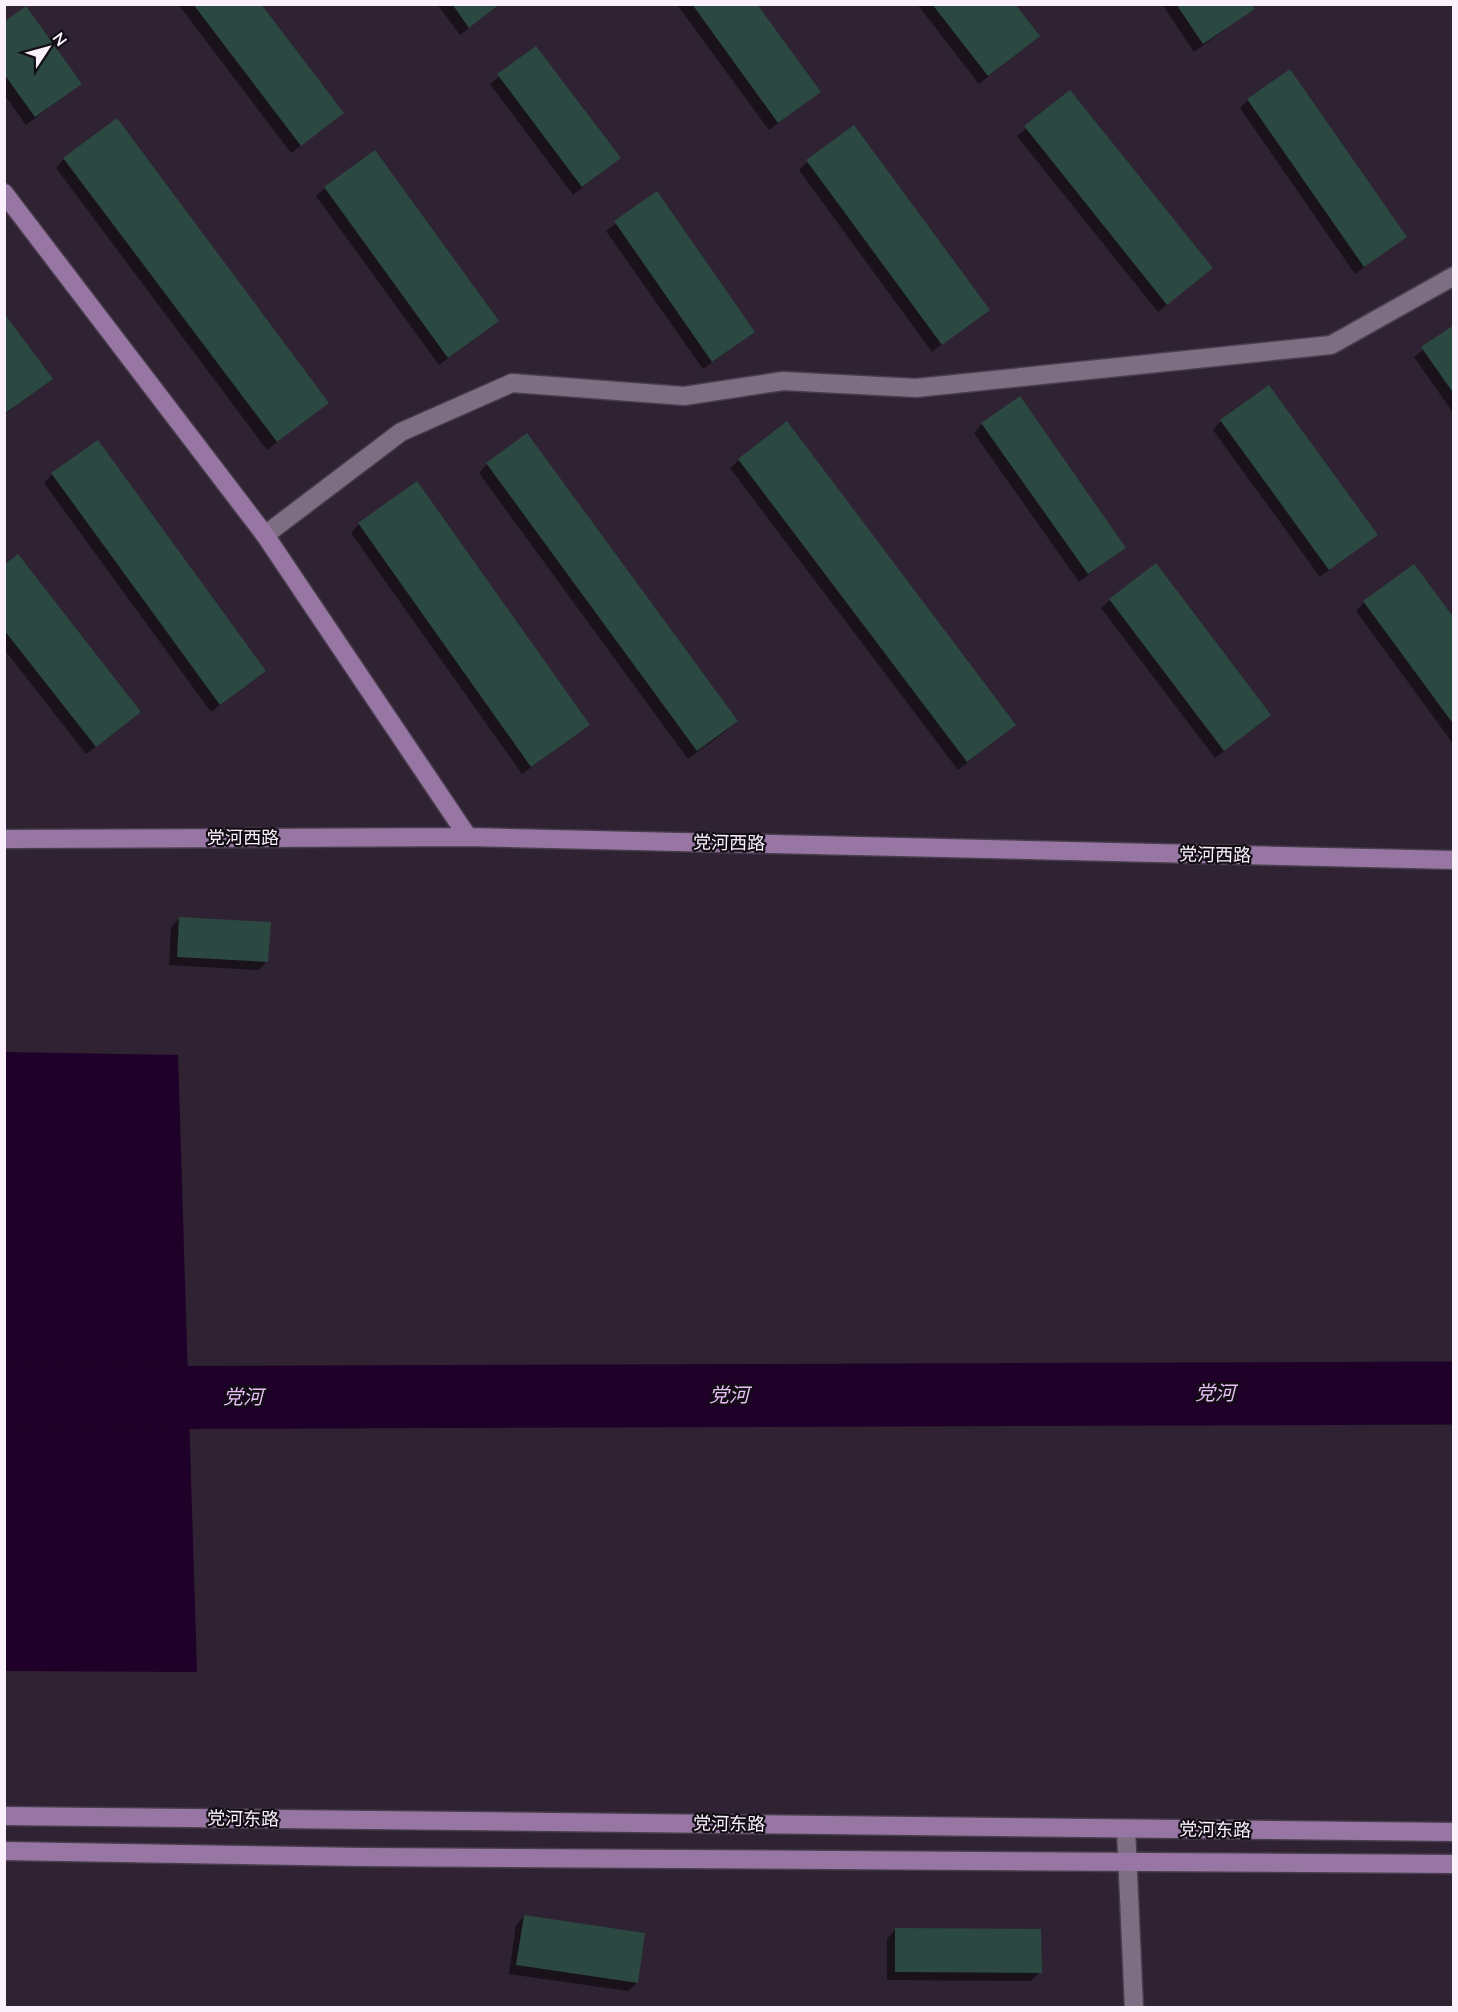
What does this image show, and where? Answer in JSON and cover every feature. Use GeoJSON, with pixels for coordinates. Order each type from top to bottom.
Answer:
{"type":"FeatureCollection","features":[{"type":"Feature","properties":{"kind":"main road"},"geometry":{"type":"LineString","coordinates":[[4,193],[265,535],[468,837]]}},
{"type":"Feature","properties":{"kind":"main road","name":"党河西路"},"geometry":{"type":"LineString","coordinates":[[4,839],[468,837],[1454,860]]}},
{"type":"Feature","properties":{"kind":"main road","name":"党河东路"},"geometry":{"type":"LineString","coordinates":[[4,1816],[1454,1832]]}},
{"type":"Feature","properties":{"kind":"main road"},"geometry":{"type":"LineString","coordinates":[[4,1851],[362,1857],[1454,1864]]}},
{"type":"Feature","properties":{"kind":"street"},"geometry":{"type":"LineString","coordinates":[[265,535],[401,432],[513,383],[684,396],[783,381],[916,388],[1331,345],[1454,276]]}},
{"type":"Feature","properties":{"kind":"street"},"geometry":{"type":"LineString","coordinates":[[1126,1829],[1134,2007]]}},
{"type":"Feature","properties":{"kind":"shaded area"},"geometry":{"type":"Polygon","coordinates":[[[5,1052],[178,1055],[197,1672],[5,1671],[5,1052]]]}},
{"type":"Feature","properties":{"kind":"building"},"geometry":{"type":"Polygon","coordinates":[[[193,4],[261,4],[344,113],[301,146],[193,4]]]}},
{"type":"Feature","properties":{"kind":"building"},"geometry":{"type":"Polygon","coordinates":[[[452,4],[500,4],[469,28],[452,4]]]}},
{"type":"Feature","properties":{"kind":"building"},"geometry":{"type":"Polygon","coordinates":[[[692,4],[757,4],[821,92],[778,123],[692,4]]]}},
{"type":"Feature","properties":{"kind":"building"},"geometry":{"type":"Polygon","coordinates":[[[932,4],[1015,4],[1040,36],[988,76],[932,4]]]}},
{"type":"Feature","properties":{"kind":"building"},"geometry":{"type":"Polygon","coordinates":[[[1176,4],[1252,4],[1255,9],[1203,44],[1176,4]]]}},
{"type":"Feature","properties":{"kind":"building"},"geometry":{"type":"Polygon","coordinates":[[[26,6],[82,84],[35,117],[4,74],[4,22],[26,6]]]}},
{"type":"Feature","properties":{"kind":"building"},"geometry":{"type":"Polygon","coordinates":[[[536,46],[621,158],[582,187],[497,74],[536,46]]]}},
{"type":"Feature","properties":{"kind":"building"},"geometry":{"type":"Polygon","coordinates":[[[1290,69],[1407,237],[1364,267],[1247,99],[1290,69]]]}},
{"type":"Feature","properties":{"kind":"building"},"geometry":{"type":"Polygon","coordinates":[[[1070,90],[1213,268],[1167,305],[1024,126],[1070,90]]]}},
{"type":"Feature","properties":{"kind":"building"},"geometry":{"type":"Polygon","coordinates":[[[117,118],[329,403],[277,442],[63,158],[117,118]]]}},
{"type":"Feature","properties":{"kind":"building"},"geometry":{"type":"Polygon","coordinates":[[[854,125],[990,310],[942,345],[806,160],[854,125]]]}},
{"type":"Feature","properties":{"kind":"building"},"geometry":{"type":"Polygon","coordinates":[[[375,150],[499,321],[448,358],[324,187],[375,150]]]}},
{"type":"Feature","properties":{"kind":"building"},"geometry":{"type":"Polygon","coordinates":[[[657,191],[755,332],[712,362],[614,221],[657,191]]]}},
{"type":"Feature","properties":{"kind":"building"},"geometry":{"type":"Polygon","coordinates":[[[4,313],[53,379],[4,414],[4,313]]]}},
{"type":"Feature","properties":{"kind":"building"},"geometry":{"type":"Polygon","coordinates":[[[1454,325],[1454,394],[1421,347],[1454,325]]]}},
{"type":"Feature","properties":{"kind":"building"},"geometry":{"type":"Polygon","coordinates":[[[1269,385],[1378,535],[1329,570],[1220,420],[1269,385]]]}},
{"type":"Feature","properties":{"kind":"building"},"geometry":{"type":"Polygon","coordinates":[[[1020,396],[1126,548],[1088,574],[981,423],[1020,396]]]}},
{"type":"Feature","properties":{"kind":"building"},"geometry":{"type":"Polygon","coordinates":[[[787,421],[1016,725],[967,762],[738,459],[787,421]]]}},
{"type":"Feature","properties":{"kind":"building"},"geometry":{"type":"Polygon","coordinates":[[[527,433],[738,721],[697,751],[486,463],[527,433]]]}},
{"type":"Feature","properties":{"kind":"building"},"geometry":{"type":"Polygon","coordinates":[[[98,440],[266,671],[220,705],[51,473],[98,440]]]}},
{"type":"Feature","properties":{"kind":"building"},"geometry":{"type":"Polygon","coordinates":[[[417,481],[590,725],[531,767],[358,523],[417,481]]]}},
{"type":"Feature","properties":{"kind":"building"},"geometry":{"type":"Polygon","coordinates":[[[18,554],[141,712],[96,747],[4,630],[4,565],[18,554]]]}},
{"type":"Feature","properties":{"kind":"building"},"geometry":{"type":"Polygon","coordinates":[[[1156,563],[1271,715],[1224,751],[1109,599],[1156,563]]]}},
{"type":"Feature","properties":{"kind":"building"},"geometry":{"type":"Polygon","coordinates":[[[1414,564],[1454,618],[1454,725],[1363,601],[1414,564]]]}},
{"type":"Feature","properties":{"kind":"building"},"geometry":{"type":"Polygon","coordinates":[[[179,917],[271,922],[268,962],[177,957],[179,917]]]}},
{"type":"Feature","properties":{"kind":"building"},"geometry":{"type":"Polygon","coordinates":[[[524,1915],[645,1933],[638,1983],[516,1965],[524,1915]]]}},
{"type":"Feature","properties":{"kind":"building"},"geometry":{"type":"Polygon","coordinates":[[[895,1928],[1041,1929],[1042,1973],[895,1972],[895,1928]]]}},
{"type":"Feature","properties":{"kind":"waterway","name":"党河"},"geometry":{"type":"LineString","coordinates":[[4,1398],[1454,1393]]}}]}
